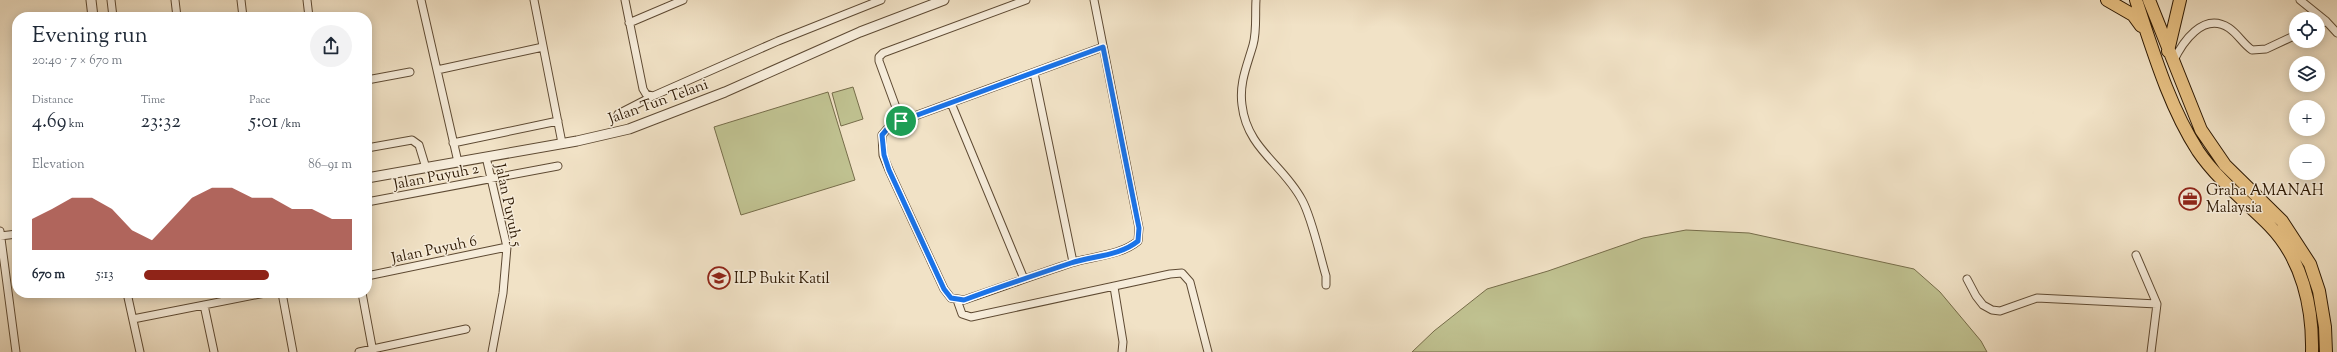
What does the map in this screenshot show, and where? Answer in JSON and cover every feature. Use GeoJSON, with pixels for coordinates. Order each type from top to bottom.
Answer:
{"type":"FeatureCollection","features":[{"type":"Feature","properties":{"kind":"main road"},"geometry":{"type":"LineString","coordinates":[[2107,0],[2138,20],[2154,54],[2177,111],[2200,153],[2215,172],[2271,228],[2299,272],[2307,294],[2312,328],[2312,352]]}},
{"type":"Feature","properties":{"kind":"main road"},"geometry":{"type":"LineString","coordinates":[[2136,0],[2154,54]]}},
{"type":"Feature","properties":{"kind":"main road"},"geometry":{"type":"LineString","coordinates":[[2149,0],[2201,130],[2210,146],[2225,165],[2282,221],[2310,264],[2319,291],[2325,327],[2326,352]]}},
{"type":"Feature","properties":{"kind":"main road"},"geometry":{"type":"LineString","coordinates":[[2171,57],[2180,0]]}},
{"type":"Feature","properties":{"kind":"street"},"geometry":{"type":"LineString","coordinates":[[91,0],[92,12]]}},
{"type":"Feature","properties":{"kind":"street"},"geometry":{"type":"LineString","coordinates":[[111,0],[112,12]]}},
{"type":"Feature","properties":{"kind":"street"},"geometry":{"type":"LineString","coordinates":[[175,0],[176,12]]}},
{"type":"Feature","properties":{"kind":"street"},"geometry":{"type":"LineString","coordinates":[[241,0],[242,12]]}},
{"type":"Feature","properties":{"kind":"street"},"geometry":{"type":"LineString","coordinates":[[307,0],[308,12]]}},
{"type":"Feature","properties":{"kind":"street"},"geometry":{"type":"LineString","coordinates":[[420,0],[458,162]]}},
{"type":"Feature","properties":{"kind":"street"},"geometry":{"type":"LineString","coordinates":[[534,0],[562,143]]}},
{"type":"Feature","properties":{"kind":"street"},"geometry":{"type":"LineString","coordinates":[[625,0],[642,89],[646,94],[652,96]]}},
{"type":"Feature","properties":{"kind":"street"},"geometry":{"type":"LineString","coordinates":[[629,23],[683,0]]}},
{"type":"Feature","properties":{"kind":"street"},"geometry":{"type":"LineString","coordinates":[[618,114],[652,96],[778,41],[881,0]]}},
{"type":"Feature","properties":{"kind":"street","name":"Jalan Tun Telani"},"geometry":{"type":"LineString","coordinates":[[372,177],[614,133],[651,122],[725,92],[860,32],[944,0]]}},
{"type":"Feature","properties":{"kind":"street"},"geometry":{"type":"LineString","coordinates":[[901,121],[880,61],[879,57],[883,53],[1026,0]]}},
{"type":"Feature","properties":{"kind":"street"},"geometry":{"type":"LineString","coordinates":[[1094,0],[1140,235],[1138,241],[1133,245],[1106,254],[1073,262],[964,300],[956,300],[951,298],[944,289],[884,155],[882,135],[888,128],[901,121],[1103,47]]}},
{"type":"Feature","properties":{"kind":"street"},"geometry":{"type":"LineString","coordinates":[[1256,0],[1253,45],[1243,74],[1242,104],[1246,125],[1256,144],[1287,178],[1303,201],[1326,276],[1326,285]]}},
{"type":"Feature","properties":{"kind":"street"},"geometry":{"type":"LineString","coordinates":[[2300,0],[2326,21],[2337,33]]}},
{"type":"Feature","properties":{"kind":"street"},"geometry":{"type":"LineString","coordinates":[[2171,57],[2188,36],[2209,25],[2222,25],[2229,28],[2252,50],[2266,49],[2289,38]]}},
{"type":"Feature","properties":{"kind":"street"},"geometry":{"type":"LineString","coordinates":[[437,70],[543,48]]}},
{"type":"Feature","properties":{"kind":"street"},"geometry":{"type":"LineString","coordinates":[[372,79],[410,72]]}},
{"type":"Feature","properties":{"kind":"street"},"geometry":{"type":"LineString","coordinates":[[1034,73],[1073,262]]}},
{"type":"Feature","properties":{"kind":"street"},"geometry":{"type":"LineString","coordinates":[[951,103],[1024,279]]}},
{"type":"Feature","properties":{"kind":"street"},"geometry":{"type":"LineString","coordinates":[[453,143],[558,121]]}},
{"type":"Feature","properties":{"kind":"street"},"geometry":{"type":"LineString","coordinates":[[372,147],[412,140],[419,145],[426,168]]}},
{"type":"Feature","properties":{"kind":"street","name":"Jalan Puyuh 5"},"geometry":{"type":"LineString","coordinates":[[486,157],[507,247],[503,293],[492,352]]}},
{"type":"Feature","properties":{"kind":"street","name":"Jalan Puyuh 2"},"geometry":{"type":"LineString","coordinates":[[372,201],[558,166]]}},
{"type":"Feature","properties":{"kind":"street"},"geometry":{"type":"LineString","coordinates":[[12,234],[0,235],[16,352]]}},
{"type":"Feature","properties":{"kind":"street","name":"Jalan Puyuh 6"},"geometry":{"type":"LineString","coordinates":[[372,275],[507,247]]}},
{"type":"Feature","properties":{"kind":"street"},"geometry":{"type":"LineString","coordinates":[[2136,255],[2157,304],[2151,352]]}},
{"type":"Feature","properties":{"kind":"street"},"geometry":{"type":"LineString","coordinates":[[956,300],[962,314],[971,317],[1170,274],[1182,273],[1190,282],[1208,352]]}},
{"type":"Feature","properties":{"kind":"street"},"geometry":{"type":"LineString","coordinates":[[1967,279],[1976,296],[1983,305],[1992,310],[2000,311],[2026,300],[2037,298],[2157,304]]}},
{"type":"Feature","properties":{"kind":"street"},"geometry":{"type":"LineString","coordinates":[[1114,287],[1123,342],[1122,352]]}},
{"type":"Feature","properties":{"kind":"street"},"geometry":{"type":"LineString","coordinates":[[128,298],[140,352]]}},
{"type":"Feature","properties":{"kind":"street"},"geometry":{"type":"LineString","coordinates":[[133,320],[240,298]]}},
{"type":"Feature","properties":{"kind":"street"},"geometry":{"type":"LineString","coordinates":[[283,298],[293,352]]}},
{"type":"Feature","properties":{"kind":"street"},"geometry":{"type":"LineString","coordinates":[[363,298],[373,350]]}},
{"type":"Feature","properties":{"kind":"street"},"geometry":{"type":"LineString","coordinates":[[204,305],[214,352]]}},
{"type":"Feature","properties":{"kind":"street"},"geometry":{"type":"LineString","coordinates":[[359,352],[466,329]]}},
{"type":"Feature","properties":{"kind":"green space"},"geometry":{"type":"Polygon","coordinates":[[[853,87],[863,119],[841,126],[832,93],[853,87]]]}},
{"type":"Feature","properties":{"kind":"green space"},"geometry":{"type":"Polygon","coordinates":[[[828,92],[855,180],[741,215],[714,127],[828,92]]]}},
{"type":"Feature","properties":{"kind":"green space"},"geometry":{"type":"Polygon","coordinates":[[[1686,230],[1749,233],[1914,269],[1940,292],[1981,341],[1987,352],[1412,352],[1434,331],[1487,289],[1548,271],[1643,238],[1686,230]]]}},
{"type":"Feature","properties":{"kind":"place","name":"Graha AMANAH Malaysia"},"geometry":{"type":"Point","coordinates":[2190,199]}},
{"type":"Feature","properties":{"kind":"place","name":"ILP Bukit Katil"},"geometry":{"type":"Point","coordinates":[719,278]}},
{"type":"Feature","properties":{"kind":"route"},"geometry":{"type":"LineString","coordinates":[[1103,47],[1139,228],[1140,235],[1138,241],[1133,245],[1093,258],[1073,262],[964,300],[956,300],[951,298],[944,289],[889,170],[884,155],[881,143],[882,135],[888,128],[901,121],[1103,47]]}}]}
